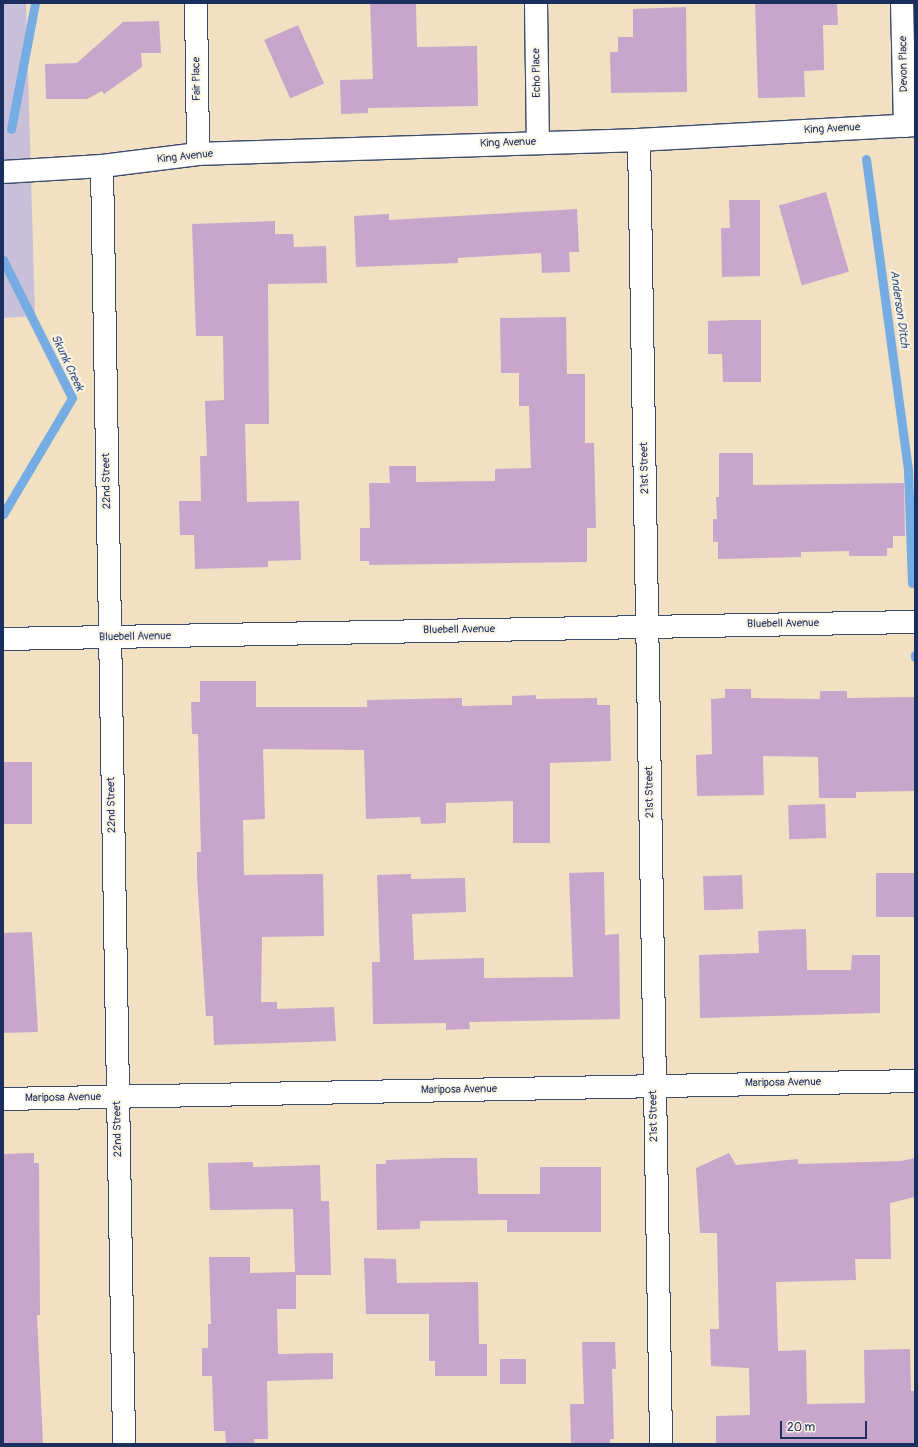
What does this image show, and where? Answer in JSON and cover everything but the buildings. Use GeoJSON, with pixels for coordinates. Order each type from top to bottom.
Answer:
{"type":"FeatureCollection","features":[{"type":"Feature","properties":{"kind":"street","name":"Fair Place"},"geometry":{"type":"LineString","coordinates":[[196,3],[198,154]]}},
{"type":"Feature","properties":{"kind":"street","name":"Echo Place"},"geometry":{"type":"LineString","coordinates":[[536,3],[538,142]]}},
{"type":"Feature","properties":{"kind":"street","name":"Devon Place"},"geometry":{"type":"LineString","coordinates":[[902,3],[910,125]]}},
{"type":"Feature","properties":{"kind":"street","name":"King Avenue"},"geometry":{"type":"LineString","coordinates":[[3,172],[102,166],[198,154],[538,142],[639,140],[910,125]]}},
{"type":"Feature","properties":{"kind":"street","name":"21st Street"},"geometry":{"type":"LineString","coordinates":[[639,140],[661,1444]]}},
{"type":"Feature","properties":{"kind":"street","name":"22nd Street"},"geometry":{"type":"LineString","coordinates":[[102,166],[124,1444]]}},
{"type":"Feature","properties":{"kind":"street","name":"Bluebell Avenue"},"geometry":{"type":"LineString","coordinates":[[3,639],[915,622]]}},
{"type":"Feature","properties":{"kind":"street","name":"Mariposa Avenue"},"geometry":{"type":"LineString","coordinates":[[3,1099],[915,1081]]}},
{"type":"Feature","properties":{"kind":"shaded area"},"geometry":{"type":"Polygon","coordinates":[[[3,3],[26,3],[35,316],[3,318],[3,3]]]}},
{"type":"Feature","properties":{"kind":"waterway","name":"Skunk Creek"},"geometry":{"type":"LineString","coordinates":[[11,129],[35,3]]}},
{"type":"Feature","properties":{"kind":"waterway","name":"Anderson Ditch"},"geometry":{"type":"LineString","coordinates":[[866,159],[908,470],[912,583]]}},
{"type":"Feature","properties":{"kind":"waterway","name":"Skunk Creek"},"geometry":{"type":"LineString","coordinates":[[3,260],[72,398],[3,514]]}}]}
